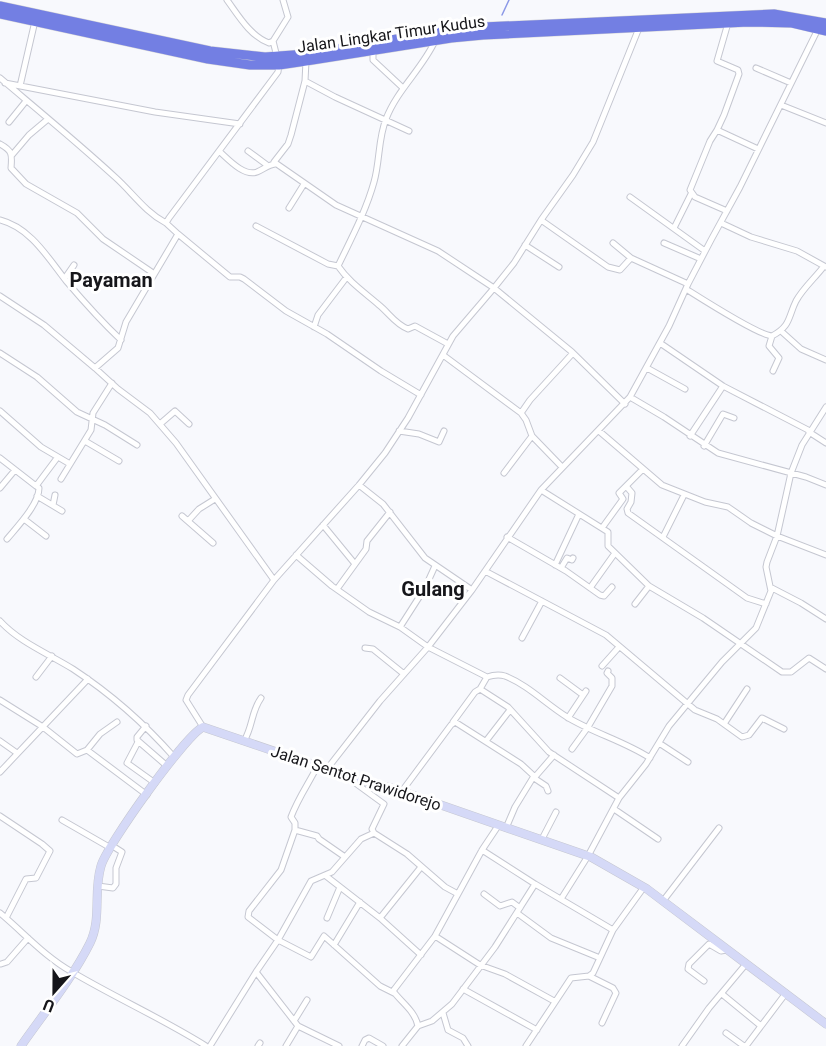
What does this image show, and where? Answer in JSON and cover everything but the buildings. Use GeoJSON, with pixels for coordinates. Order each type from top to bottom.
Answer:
{"type":"FeatureCollection","features":[{"type":"Feature","properties":{"kind":"highway","name":"Jalan Lingkar Timur Kudus"},"geometry":{"type":"LineString","coordinates":[[0,6],[77,27]]}},
{"type":"Feature","properties":{"kind":"highway","name":"Jalan Lingkar Timur Kudus"},"geometry":{"type":"LineString","coordinates":[[0,14],[92,30],[233,63],[306,54],[451,30],[639,28],[773,22],[823,27]]}},
{"type":"Feature","properties":{"kind":"highway","name":"Jalan Lingkar Timur Kudus"},"geometry":{"type":"LineString","coordinates":[[515,30],[774,14],[823,27]]}},
{"type":"Feature","properties":{"kind":"highway","name":"Jalan Lingkar Timur Kudus"},"geometry":{"type":"LineString","coordinates":[[279,56],[306,61],[499,30]]}},
{"type":"Feature","properties":{"kind":"main road","name":"Jalan Sentot Prawidorejo"},"geometry":{"type":"LineString","coordinates":[[203,727],[344,775],[402,791],[588,856],[663,900],[826,1024]]}},
{"type":"Feature","properties":{"kind":"main road"},"geometry":{"type":"LineString","coordinates":[[21,1046],[90,943],[95,928],[101,886],[101,866],[167,766],[203,727]]}},
{"type":"Feature","properties":{"kind":"street"},"geometry":{"type":"LineString","coordinates":[[226,0],[250,29],[267,43],[273,41],[288,17],[283,0]]}},
{"type":"Feature","properties":{"kind":"street"},"geometry":{"type":"LineString","coordinates":[[20,86],[35,21]]}},
{"type":"Feature","properties":{"kind":"street"},"geometry":{"type":"LineString","coordinates":[[674,228],[691,194],[690,190],[728,105],[739,74],[738,70],[717,61],[728,23]]}},
{"type":"Feature","properties":{"kind":"street"},"geometry":{"type":"LineString","coordinates":[[327,769],[380,701],[429,647],[472,590],[540,490],[630,397],[660,343],[791,82],[823,27]]}},
{"type":"Feature","properties":{"kind":"street"},"geometry":{"type":"LineString","coordinates":[[203,727],[188,705],[186,700],[188,695],[274,579],[385,453],[461,324],[494,288],[593,142],[639,28]]}},
{"type":"Feature","properties":{"kind":"street"},"geometry":{"type":"LineString","coordinates":[[338,266],[361,218],[374,182],[386,119],[403,88],[435,40]]}},
{"type":"Feature","properties":{"kind":"street"},"geometry":{"type":"LineString","coordinates":[[166,223],[276,74],[279,56],[273,41]]}},
{"type":"Feature","properties":{"kind":"street"},"geometry":{"type":"LineString","coordinates":[[375,49],[374,60],[403,88]]}},
{"type":"Feature","properties":{"kind":"street"},"geometry":{"type":"LineString","coordinates":[[276,164],[275,160],[288,144],[291,135],[305,81],[306,61]]}},
{"type":"Feature","properties":{"kind":"street"},"geometry":{"type":"LineString","coordinates":[[756,68],[791,82]]}},
{"type":"Feature","properties":{"kind":"street"},"geometry":{"type":"LineString","coordinates":[[3,81],[155,112],[240,124]]}},
{"type":"Feature","properties":{"kind":"street"},"geometry":{"type":"LineString","coordinates":[[3,81],[124,185],[148,210],[230,277],[244,279],[286,311],[421,395]]}},
{"type":"Feature","properties":{"kind":"street"},"geometry":{"type":"LineString","coordinates":[[305,81],[409,131]]}},
{"type":"Feature","properties":{"kind":"street"},"geometry":{"type":"LineString","coordinates":[[9,122],[26,101]]}},
{"type":"Feature","properties":{"kind":"street"},"geometry":{"type":"LineString","coordinates":[[780,105],[826,123]]}},
{"type":"Feature","properties":{"kind":"street"},"geometry":{"type":"LineString","coordinates":[[12,155],[29,135],[48,119]]}},
{"type":"Feature","properties":{"kind":"street"},"geometry":{"type":"LineString","coordinates":[[717,130],[758,149]]}},
{"type":"Feature","properties":{"kind":"street"},"geometry":{"type":"LineString","coordinates":[[0,144],[9,149],[12,155],[11,168],[17,176],[77,213],[103,239],[153,273]]}},
{"type":"Feature","properties":{"kind":"street"},"geometry":{"type":"LineString","coordinates":[[219,151],[247,172],[256,172],[267,165],[276,164],[336,205],[438,251],[494,288],[573,353],[625,404]]}},
{"type":"Feature","properties":{"kind":"street"},"geometry":{"type":"LineString","coordinates":[[248,151],[267,165]]}},
{"type":"Feature","properties":{"kind":"street"},"geometry":{"type":"LineString","coordinates":[[289,208],[304,184]]}},
{"type":"Feature","properties":{"kind":"street"},"geometry":{"type":"LineString","coordinates":[[691,194],[727,211]]}},
{"type":"Feature","properties":{"kind":"street"},"geometry":{"type":"LineString","coordinates":[[630,197],[705,251]]}},
{"type":"Feature","properties":{"kind":"street"},"geometry":{"type":"LineString","coordinates":[[0,220],[19,228],[34,241],[104,324],[121,340]]}},
{"type":"Feature","properties":{"kind":"street"},"geometry":{"type":"LineString","coordinates":[[541,220],[608,267],[620,270],[631,258]]}},
{"type":"Feature","properties":{"kind":"street"},"geometry":{"type":"LineString","coordinates":[[613,243],[631,258],[687,286],[750,327],[772,336],[781,331],[792,315],[796,300],[825,266],[797,250],[751,237],[721,223]]}},
{"type":"Feature","properties":{"kind":"street"},"geometry":{"type":"LineString","coordinates":[[256,226],[328,264],[338,266],[346,278],[382,307],[397,323],[408,329],[415,326],[448,344]]}},
{"type":"Feature","properties":{"kind":"street"},"geometry":{"type":"LineString","coordinates":[[95,368],[118,348],[126,322],[178,234]]}},
{"type":"Feature","properties":{"kind":"street"},"geometry":{"type":"LineString","coordinates":[[664,243],[701,259]]}},
{"type":"Feature","properties":{"kind":"street"},"geometry":{"type":"LineString","coordinates":[[525,245],[559,267]]}},
{"type":"Feature","properties":{"kind":"street"},"geometry":{"type":"LineString","coordinates":[[65,278],[74,265]]}},
{"type":"Feature","properties":{"kind":"street"},"geometry":{"type":"LineString","coordinates":[[314,327],[318,315],[346,278]]}},
{"type":"Feature","properties":{"kind":"street"},"geometry":{"type":"LineString","coordinates":[[0,296],[44,325],[150,413],[176,443],[274,579]]}},
{"type":"Feature","properties":{"kind":"street"},"geometry":{"type":"LineString","coordinates":[[781,331],[801,349],[826,360]]}},
{"type":"Feature","properties":{"kind":"street"},"geometry":{"type":"LineString","coordinates":[[772,336],[769,346],[779,358],[773,371]]}},
{"type":"Feature","properties":{"kind":"street"},"geometry":{"type":"LineString","coordinates":[[660,343],[723,386],[810,432],[826,443]]}},
{"type":"Feature","properties":{"kind":"street"},"geometry":{"type":"LineString","coordinates":[[0,353],[37,377],[77,412],[137,445]]}},
{"type":"Feature","properties":{"kind":"street"},"geometry":{"type":"LineString","coordinates":[[521,413],[573,353]]}},
{"type":"Feature","properties":{"kind":"street"},"geometry":{"type":"LineString","coordinates":[[443,355],[521,413],[532,436],[562,467]]}},
{"type":"Feature","properties":{"kind":"street"},"geometry":{"type":"LineString","coordinates":[[647,368],[685,389]]}},
{"type":"Feature","properties":{"kind":"street"},"geometry":{"type":"LineString","coordinates":[[61,479],[91,430],[93,413],[112,383]]}},
{"type":"Feature","properties":{"kind":"street"},"geometry":{"type":"LineString","coordinates":[[690,436],[723,386]]}},
{"type":"Feature","properties":{"kind":"street"},"geometry":{"type":"LineString","coordinates":[[630,397],[717,453],[792,473],[826,485]]}},
{"type":"Feature","properties":{"kind":"street"},"geometry":{"type":"LineString","coordinates":[[561,898],[588,856],[619,798],[650,758],[686,703],[756,628],[772,588],[766,567],[777,536],[792,473],[810,432],[826,407]]}},
{"type":"Feature","properties":{"kind":"street"},"geometry":{"type":"LineString","coordinates":[[0,411],[41,447],[70,464]]}},
{"type":"Feature","properties":{"kind":"street"},"geometry":{"type":"LineString","coordinates":[[160,424],[174,411],[189,424]]}},
{"type":"Feature","properties":{"kind":"street"},"geometry":{"type":"LineString","coordinates":[[704,446],[723,414],[734,418]]}},
{"type":"Feature","properties":{"kind":"street"},"geometry":{"type":"LineString","coordinates":[[399,431],[418,434],[440,442],[444,431]]}},
{"type":"Feature","properties":{"kind":"street"},"geometry":{"type":"LineString","coordinates":[[599,431],[662,485],[684,495],[728,507],[751,523],[777,536],[826,555]]}},
{"type":"Feature","properties":{"kind":"street"},"geometry":{"type":"LineString","coordinates":[[504,473],[532,436]]}},
{"type":"Feature","properties":{"kind":"street"},"geometry":{"type":"LineString","coordinates":[[85,441],[119,461]]}},
{"type":"Feature","properties":{"kind":"street"},"geometry":{"type":"LineString","coordinates":[[0,458],[39,490],[24,519],[7,539]]}},
{"type":"Feature","properties":{"kind":"street"},"geometry":{"type":"LineString","coordinates":[[36,486],[57,458]]}},
{"type":"Feature","properties":{"kind":"street"},"geometry":{"type":"LineString","coordinates":[[602,528],[622,499],[619,493],[643,469]]}},
{"type":"Feature","properties":{"kind":"street"},"geometry":{"type":"LineString","coordinates":[[0,488],[15,470]]}},
{"type":"Feature","properties":{"kind":"street"},"geometry":{"type":"LineString","coordinates":[[359,485],[390,512],[418,550],[435,566],[472,590]]}},
{"type":"Feature","properties":{"kind":"street"},"geometry":{"type":"LineString","coordinates":[[626,486],[632,494],[627,511],[747,598],[766,604]]}},
{"type":"Feature","properties":{"kind":"street"},"geometry":{"type":"LineString","coordinates":[[540,490],[608,532],[607,543],[649,586],[704,618],[782,672],[791,672],[808,658],[826,669]]}},
{"type":"Feature","properties":{"kind":"street"},"geometry":{"type":"LineString","coordinates":[[53,506],[55,495]]}},
{"type":"Feature","properties":{"kind":"street"},"geometry":{"type":"LineString","coordinates":[[663,537],[684,495]]}},
{"type":"Feature","properties":{"kind":"street"},"geometry":{"type":"LineString","coordinates":[[37,496],[62,511]]}},
{"type":"Feature","properties":{"kind":"street"},"geometry":{"type":"LineString","coordinates":[[188,520],[199,509],[215,499]]}},
{"type":"Feature","properties":{"kind":"street"},"geometry":{"type":"LineString","coordinates":[[337,589],[366,549],[367,541],[390,512]]}},
{"type":"Feature","properties":{"kind":"street"},"geometry":{"type":"LineString","coordinates":[[555,565],[579,514]]}},
{"type":"Feature","properties":{"kind":"street"},"geometry":{"type":"LineString","coordinates":[[182,516],[213,543]]}},
{"type":"Feature","properties":{"kind":"street"},"geometry":{"type":"LineString","coordinates":[[24,519],[46,536]]}},
{"type":"Feature","properties":{"kind":"street"},"geometry":{"type":"LineString","coordinates":[[323,525],[355,564]]}},
{"type":"Feature","properties":{"kind":"street"},"geometry":{"type":"LineString","coordinates":[[507,537],[561,568],[603,596],[612,587]]}},
{"type":"Feature","properties":{"kind":"street"},"geometry":{"type":"LineString","coordinates":[[590,588],[615,553]]}},
{"type":"Feature","properties":{"kind":"street"},"geometry":{"type":"LineString","coordinates":[[296,555],[369,612],[400,627],[429,647],[487,677],[496,675],[512,680],[568,718],[650,758]]}},
{"type":"Feature","properties":{"kind":"street"},"geometry":{"type":"LineString","coordinates":[[561,568],[567,558],[572,560],[573,558]]}},
{"type":"Feature","properties":{"kind":"street"},"geometry":{"type":"LineString","coordinates":[[400,627],[425,588],[435,566]]}},
{"type":"Feature","properties":{"kind":"street"},"geometry":{"type":"LineString","coordinates":[[485,571],[606,636],[686,703],[702,714],[711,716],[742,737],[749,735],[762,717],[784,729]]}},
{"type":"Feature","properties":{"kind":"street"},"geometry":{"type":"LineString","coordinates":[[635,604],[649,586]]}},
{"type":"Feature","properties":{"kind":"street"},"geometry":{"type":"LineString","coordinates":[[772,588],[794,598],[826,619]]}},
{"type":"Feature","properties":{"kind":"street"},"geometry":{"type":"LineString","coordinates":[[522,638],[543,601]]}},
{"type":"Feature","properties":{"kind":"street"},"geometry":{"type":"LineString","coordinates":[[0,621],[22,639],[88,680],[134,714],[174,758]]}},
{"type":"Feature","properties":{"kind":"street"},"geometry":{"type":"LineString","coordinates":[[602,666],[619,647]]}},
{"type":"Feature","properties":{"kind":"street"},"geometry":{"type":"LineString","coordinates":[[365,648],[373,649],[404,674]]}},
{"type":"Feature","properties":{"kind":"street"},"geometry":{"type":"LineString","coordinates":[[36,677],[52,656]]}},
{"type":"Feature","properties":{"kind":"street"},"geometry":{"type":"LineString","coordinates":[[572,749],[612,686],[612,678],[607,674],[608,671]]}},
{"type":"Feature","properties":{"kind":"street"},"geometry":{"type":"LineString","coordinates":[[402,791],[487,677]]}},
{"type":"Feature","properties":{"kind":"street"},"geometry":{"type":"LineString","coordinates":[[560,678],[584,693],[568,718]]}},
{"type":"Feature","properties":{"kind":"street"},"geometry":{"type":"LineString","coordinates":[[0,772],[88,680]]}},
{"type":"Feature","properties":{"kind":"street"},"geometry":{"type":"LineString","coordinates":[[480,689],[510,710],[535,739],[554,755],[619,798]]}},
{"type":"Feature","properties":{"kind":"street"},"geometry":{"type":"LineString","coordinates":[[724,724],[747,689]]}},
{"type":"Feature","properties":{"kind":"street"},"geometry":{"type":"LineString","coordinates":[[244,741],[253,725],[254,708],[261,698]]}},
{"type":"Feature","properties":{"kind":"street"},"geometry":{"type":"LineString","coordinates":[[0,700],[43,727],[77,754],[87,750],[100,734],[117,722]]}},
{"type":"Feature","properties":{"kind":"street"},"geometry":{"type":"LineString","coordinates":[[486,741],[510,710]]}},
{"type":"Feature","properties":{"kind":"street"},"geometry":{"type":"LineString","coordinates":[[453,722],[458,723],[521,765],[546,786],[548,791]]}},
{"type":"Feature","properties":{"kind":"street"},"geometry":{"type":"LineString","coordinates":[[146,726],[137,737],[138,742],[127,763],[155,783]]}},
{"type":"Feature","properties":{"kind":"street"},"geometry":{"type":"LineString","coordinates":[[0,741],[17,753]]}},
{"type":"Feature","properties":{"kind":"street"},"geometry":{"type":"LineString","coordinates":[[138,742],[167,766]]}},
{"type":"Feature","properties":{"kind":"street"},"geometry":{"type":"LineString","coordinates":[[659,743],[688,762]]}},
{"type":"Feature","properties":{"kind":"street"},"geometry":{"type":"LineString","coordinates":[[87,750],[147,795]]}},
{"type":"Feature","properties":{"kind":"street"},"geometry":{"type":"LineString","coordinates":[[394,993],[394,989],[435,936],[482,850],[502,827],[534,778],[554,755]]}},
{"type":"Feature","properties":{"kind":"street"},"geometry":{"type":"LineString","coordinates":[[318,765],[304,792],[299,796],[291,817],[296,830],[281,870],[248,914],[249,919],[278,940],[311,957],[324,936],[380,986],[394,993],[408,1006],[418,1026]]}},
{"type":"Feature","properties":{"kind":"street"},"geometry":{"type":"LineString","coordinates":[[344,775],[384,804],[372,829],[374,833],[406,854],[458,894]]}},
{"type":"Feature","properties":{"kind":"street"},"geometry":{"type":"LineString","coordinates":[[614,809],[658,839]]}},
{"type":"Feature","properties":{"kind":"street"},"geometry":{"type":"LineString","coordinates":[[542,839],[556,812]]}},
{"type":"Feature","properties":{"kind":"street"},"geometry":{"type":"LineString","coordinates":[[0,816],[50,851],[36,878],[26,879],[6,918]]}},
{"type":"Feature","properties":{"kind":"street"},"geometry":{"type":"LineString","coordinates":[[62,820],[122,853],[116,868],[115,886],[113,888],[101,886]]}},
{"type":"Feature","properties":{"kind":"street"},"geometry":{"type":"LineString","coordinates":[[663,900],[718,828]]}},
{"type":"Feature","properties":{"kind":"street"},"geometry":{"type":"LineString","coordinates":[[296,830],[317,836],[345,857]]}},
{"type":"Feature","properties":{"kind":"street"},"geometry":{"type":"LineString","coordinates":[[0,913],[72,972],[172,1024],[199,1044],[208,1046],[278,940],[307,886],[311,881],[326,876],[361,839],[374,833]]}},
{"type":"Feature","properties":{"kind":"street"},"geometry":{"type":"LineString","coordinates":[[482,850],[614,930]]}},
{"type":"Feature","properties":{"kind":"street"},"geometry":{"type":"LineString","coordinates":[[380,918],[421,867]]}},
{"type":"Feature","properties":{"kind":"street"},"geometry":{"type":"LineString","coordinates":[[326,876],[380,918],[421,955]]}},
{"type":"Feature","properties":{"kind":"street"},"geometry":{"type":"LineString","coordinates":[[402,1046],[418,1026],[426,1024],[443,1013],[463,989],[519,911],[535,884]]}},
{"type":"Feature","properties":{"kind":"street"},"geometry":{"type":"LineString","coordinates":[[327,918],[340,887]]}},
{"type":"Feature","properties":{"kind":"street"},"geometry":{"type":"LineString","coordinates":[[589,976],[614,930],[644,887]]}},
{"type":"Feature","properties":{"kind":"street"},"geometry":{"type":"LineString","coordinates":[[484,894],[500,906],[512,902],[519,911],[551,938],[600,958]]}},
{"type":"Feature","properties":{"kind":"street"},"geometry":{"type":"LineString","coordinates":[[334,945],[360,902]]}},
{"type":"Feature","properties":{"kind":"street"},"geometry":{"type":"LineString","coordinates":[[435,936],[480,965],[506,974],[554,1001]]}},
{"type":"Feature","properties":{"kind":"street"},"geometry":{"type":"LineString","coordinates":[[1,964],[7,962],[28,938]]}},
{"type":"Feature","properties":{"kind":"street"},"geometry":{"type":"LineString","coordinates":[[704,981],[688,969],[689,964],[708,944],[721,951],[726,950]]}},
{"type":"Feature","properties":{"kind":"street"},"geometry":{"type":"LineString","coordinates":[[1,964],[11,969]]}},
{"type":"Feature","properties":{"kind":"street"},"geometry":{"type":"LineString","coordinates":[[682,1046],[709,1008],[746,964]]}},
{"type":"Feature","properties":{"kind":"street"},"geometry":{"type":"LineString","coordinates":[[256,972],[296,1023],[339,1046]]}},
{"type":"Feature","properties":{"kind":"street"},"geometry":{"type":"LineString","coordinates":[[528,1045],[554,1001],[571,978],[589,976],[613,988],[616,993],[602,1023]]}},
{"type":"Feature","properties":{"kind":"street"},"geometry":{"type":"LineString","coordinates":[[463,989],[537,1029]]}},
{"type":"Feature","properties":{"kind":"street"},"geometry":{"type":"LineString","coordinates":[[726,1033],[745,1046],[786,993]]}},
{"type":"Feature","properties":{"kind":"street"},"geometry":{"type":"LineString","coordinates":[[722,994],[761,1026]]}},
{"type":"Feature","properties":{"kind":"street"},"geometry":{"type":"LineString","coordinates":[[286,1046],[307,1000]]}},
{"type":"Feature","properties":{"kind":"street"},"geometry":{"type":"LineString","coordinates":[[443,1013],[448,1030],[463,1038],[468,1046]]}},
{"type":"Feature","properties":{"kind":"street"},"geometry":{"type":"LineString","coordinates":[[362,1046],[369,1038],[384,1046]]}},
{"type":"Feature","properties":{"kind":"waterway"},"geometry":{"type":"LineString","coordinates":[[502,15],[509,0]]}},
{"type":"Feature","properties":{"kind":"district","name":"Payaman"},"geometry":{"type":"Point","coordinates":[111,280]}},
{"type":"Feature","properties":{"kind":"district","name":"Gulang"},"geometry":{"type":"Point","coordinates":[433,589]}}]}
